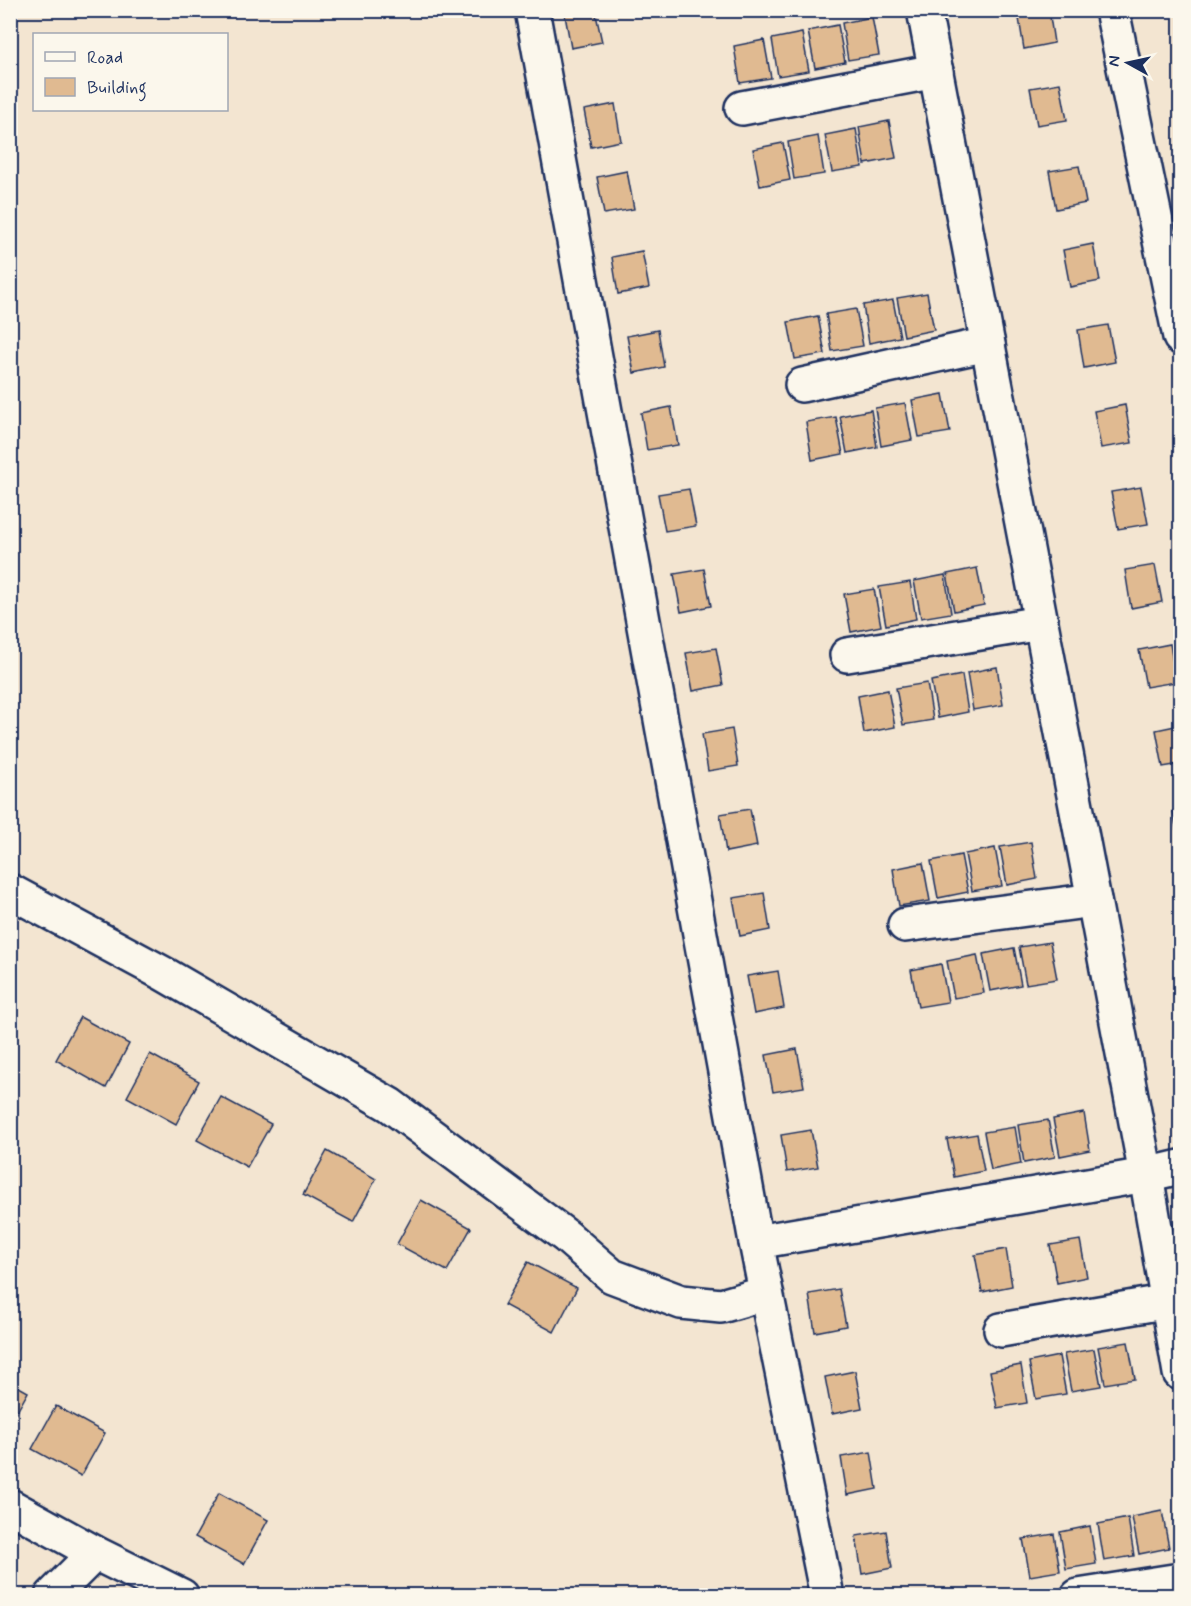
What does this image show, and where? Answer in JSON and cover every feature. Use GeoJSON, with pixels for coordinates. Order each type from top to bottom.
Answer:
{"type":"FeatureCollection","features":[{"type":"Feature","properties":{"kind":"street"},"geometry":{"type":"LineString","coordinates":[[532,10],[756,1242],[827,1596]]}},
{"type":"Feature","properties":{"kind":"street"},"geometry":{"type":"LineString","coordinates":[[924,10],[1146,1175],[1180,1373]]}},
{"type":"Feature","properties":{"kind":"street"},"geometry":{"type":"LineString","coordinates":[[1112,10],[1180,337]]}},
{"type":"Feature","properties":{"kind":"street"},"geometry":{"type":"LineString","coordinates":[[742,108],[936,71]]}},
{"type":"Feature","properties":{"kind":"street"},"geometry":{"type":"LineString","coordinates":[[801,385],[988,344]]}},
{"type":"Feature","properties":{"kind":"street"},"geometry":{"type":"LineString","coordinates":[[847,655],[1041,623]]}},
{"type":"Feature","properties":{"kind":"street"},"geometry":{"type":"LineString","coordinates":[[10,891],[164,974],[390,1105],[566,1236],[612,1276],[681,1302],[721,1306],[766,1293]]}},
{"type":"Feature","properties":{"kind":"street"},"geometry":{"type":"LineString","coordinates":[[905,925],[1094,900]]}},
{"type":"Feature","properties":{"kind":"street"},"geometry":{"type":"LineString","coordinates":[[756,1242],[1146,1175],[1180,1167]]}},
{"type":"Feature","properties":{"kind":"street"},"geometry":{"type":"LineString","coordinates":[[1001,1330],[1169,1301]]}},
{"type":"Feature","properties":{"kind":"street"},"geometry":{"type":"LineString","coordinates":[[10,1506],[95,1553],[182,1596]]}},
{"type":"Feature","properties":{"kind":"street"},"geometry":{"type":"LineString","coordinates":[[52,1596],[95,1553]]}},
{"type":"Feature","properties":{"kind":"street"},"geometry":{"type":"LineString","coordinates":[[1078,1596],[1180,1580]]}},
{"type":"Feature","properties":{"kind":"building"},"geometry":{"type":"Polygon","coordinates":[[[564,10],[595,10],[602,42],[571,48],[564,10]]]}},
{"type":"Feature","properties":{"kind":"building"},"geometry":{"type":"Polygon","coordinates":[[[1049,10],[1054,43],[1024,49],[1018,12],[1049,10]]]}},
{"type":"Feature","properties":{"kind":"building"},"geometry":{"type":"Polygon","coordinates":[[[872,17],[879,55],[848,60],[842,23],[872,17]]]}},
{"type":"Feature","properties":{"kind":"building"},"geometry":{"type":"Polygon","coordinates":[[[838,25],[845,62],[815,68],[808,31],[838,25]]]}},
{"type":"Feature","properties":{"kind":"building"},"geometry":{"type":"Polygon","coordinates":[[[802,33],[809,71],[778,76],[772,39],[802,33]]]}},
{"type":"Feature","properties":{"kind":"building"},"geometry":{"type":"Polygon","coordinates":[[[764,40],[771,78],[740,83],[734,46],[764,40]]]}},
{"type":"Feature","properties":{"kind":"building"},"geometry":{"type":"Polygon","coordinates":[[[1060,83],[1067,120],[1037,125],[1030,88],[1060,83]]]}},
{"type":"Feature","properties":{"kind":"building"},"geometry":{"type":"Polygon","coordinates":[[[615,104],[621,141],[591,147],[584,110],[615,104]]]}},
{"type":"Feature","properties":{"kind":"building"},"geometry":{"type":"Polygon","coordinates":[[[889,121],[896,158],[865,164],[859,127],[889,121]]]}},
{"type":"Feature","properties":{"kind":"building"},"geometry":{"type":"Polygon","coordinates":[[[856,129],[862,167],[832,172],[825,135],[856,129]]]}},
{"type":"Feature","properties":{"kind":"building"},"geometry":{"type":"Polygon","coordinates":[[[818,136],[824,174],[794,179],[788,142],[818,136]]]}},
{"type":"Feature","properties":{"kind":"building"},"geometry":{"type":"Polygon","coordinates":[[[783,143],[790,180],[760,186],[753,149],[783,143]]]}},
{"type":"Feature","properties":{"kind":"building"},"geometry":{"type":"Polygon","coordinates":[[[1079,166],[1086,203],[1056,209],[1049,171],[1079,166]]]}},
{"type":"Feature","properties":{"kind":"building"},"geometry":{"type":"Polygon","coordinates":[[[627,171],[634,209],[604,214],[597,177],[627,171]]]}},
{"type":"Feature","properties":{"kind":"building"},"geometry":{"type":"Polygon","coordinates":[[[1093,244],[1100,281],[1070,287],[1063,250],[1093,244]]]}},
{"type":"Feature","properties":{"kind":"building"},"geometry":{"type":"Polygon","coordinates":[[[642,251],[649,288],[618,294],[612,257],[642,251]]]}},
{"type":"Feature","properties":{"kind":"building"},"geometry":{"type":"Polygon","coordinates":[[[927,293],[934,330],[904,336],[897,298],[927,293]]]}},
{"type":"Feature","properties":{"kind":"building"},"geometry":{"type":"Polygon","coordinates":[[[893,300],[900,337],[869,343],[863,305],[893,300]]]}},
{"type":"Feature","properties":{"kind":"building"},"geometry":{"type":"Polygon","coordinates":[[[856,309],[863,346],[832,351],[826,314],[856,309]]]}},
{"type":"Feature","properties":{"kind":"building"},"geometry":{"type":"Polygon","coordinates":[[[818,316],[825,354],[795,359],[788,322],[818,316]]]}},
{"type":"Feature","properties":{"kind":"building"},"geometry":{"type":"Polygon","coordinates":[[[1108,325],[1115,362],[1084,368],[1078,330],[1108,325]]]}},
{"type":"Feature","properties":{"kind":"building"},"geometry":{"type":"Polygon","coordinates":[[[658,330],[664,367],[634,373],[627,336],[658,330]]]}},
{"type":"Feature","properties":{"kind":"building"},"geometry":{"type":"Polygon","coordinates":[[[943,394],[950,432],[919,437],[912,400],[943,394]]]}},
{"type":"Feature","properties":{"kind":"building"},"geometry":{"type":"Polygon","coordinates":[[[905,403],[912,440],[881,446],[875,408],[905,403]]]}},
{"type":"Feature","properties":{"kind":"building"},"geometry":{"type":"Polygon","coordinates":[[[1125,405],[1132,443],[1101,448],[1094,411],[1125,405]]]}},
{"type":"Feature","properties":{"kind":"building"},"geometry":{"type":"Polygon","coordinates":[[[671,407],[678,445],[647,450],[641,413],[671,407]]]}},
{"type":"Feature","properties":{"kind":"building"},"geometry":{"type":"Polygon","coordinates":[[[871,410],[877,447],[847,453],[840,416],[871,410]]]}},
{"type":"Feature","properties":{"kind":"building"},"geometry":{"type":"Polygon","coordinates":[[[836,417],[843,454],[812,460],[806,422],[836,417]]]}},
{"type":"Feature","properties":{"kind":"building"},"geometry":{"type":"Polygon","coordinates":[[[1141,487],[1148,524],[1118,529],[1111,492],[1141,487]]]}},
{"type":"Feature","properties":{"kind":"building"},"geometry":{"type":"Polygon","coordinates":[[[689,489],[696,526],[665,531],[658,494],[689,489]]]}},
{"type":"Feature","properties":{"kind":"building"},"geometry":{"type":"Polygon","coordinates":[[[1155,565],[1162,602],[1131,608],[1125,570],[1155,565]]]}},
{"type":"Feature","properties":{"kind":"building"},"geometry":{"type":"Polygon","coordinates":[[[977,568],[984,605],[954,611],[947,574],[977,568]]]}},
{"type":"Feature","properties":{"kind":"building"},"geometry":{"type":"Polygon","coordinates":[[[704,569],[711,606],[681,612],[674,574],[704,569]]]}},
{"type":"Feature","properties":{"kind":"building"},"geometry":{"type":"Polygon","coordinates":[[[945,575],[951,613],[921,618],[914,581],[945,575]]]}},
{"type":"Feature","properties":{"kind":"building"},"geometry":{"type":"Polygon","coordinates":[[[910,582],[916,619],[886,625],[879,587],[910,582]]]}},
{"type":"Feature","properties":{"kind":"building"},"geometry":{"type":"Polygon","coordinates":[[[874,589],[881,626],[851,632],[844,594],[874,589]]]}},
{"type":"Feature","properties":{"kind":"building"},"geometry":{"type":"Polygon","coordinates":[[[1170,644],[1176,682],[1146,687],[1139,650],[1170,644]]]}},
{"type":"Feature","properties":{"kind":"building"},"geometry":{"type":"Polygon","coordinates":[[[716,648],[723,685],[693,691],[686,653],[716,648]]]}},
{"type":"Feature","properties":{"kind":"building"},"geometry":{"type":"Polygon","coordinates":[[[997,667],[1003,705],[973,710],[967,673],[997,667]]]}},
{"type":"Feature","properties":{"kind":"building"},"geometry":{"type":"Polygon","coordinates":[[[962,675],[968,712],[938,718],[931,681],[962,675]]]}},
{"type":"Feature","properties":{"kind":"building"},"geometry":{"type":"Polygon","coordinates":[[[927,683],[933,720],[903,725],[896,688],[927,683]]]}},
{"type":"Feature","properties":{"kind":"building"},"geometry":{"type":"Polygon","coordinates":[[[888,690],[895,727],[864,733],[858,696],[888,690]]]}},
{"type":"Feature","properties":{"kind":"building"},"geometry":{"type":"Polygon","coordinates":[[[1180,725],[1180,764],[1163,767],[1156,730],[1180,725]]]}},
{"type":"Feature","properties":{"kind":"building"},"geometry":{"type":"Polygon","coordinates":[[[732,729],[738,766],[708,771],[702,734],[732,729]]]}},
{"type":"Feature","properties":{"kind":"building"},"geometry":{"type":"Polygon","coordinates":[[[750,809],[757,846],[726,852],[720,814],[750,809]]]}},
{"type":"Feature","properties":{"kind":"building"},"geometry":{"type":"Polygon","coordinates":[[[1180,810],[1180,848],[1173,811],[1180,810]]]}},
{"type":"Feature","properties":{"kind":"building"},"geometry":{"type":"Polygon","coordinates":[[[1031,842],[1037,879],[1007,885],[1000,847],[1031,842]]]}},
{"type":"Feature","properties":{"kind":"building"},"geometry":{"type":"Polygon","coordinates":[[[995,848],[1002,886],[972,891],[965,854],[995,848]]]}},
{"type":"Feature","properties":{"kind":"building"},"geometry":{"type":"Polygon","coordinates":[[[961,855],[968,892],[938,898],[931,861],[961,855]]]}},
{"type":"Feature","properties":{"kind":"building"},"geometry":{"type":"Polygon","coordinates":[[[923,863],[930,901],[899,906],[893,869],[923,863]]]}},
{"type":"Feature","properties":{"kind":"building"},"geometry":{"type":"Polygon","coordinates":[[[764,893],[770,930],[740,936],[733,898],[764,893]]]}},
{"type":"Feature","properties":{"kind":"building"},"geometry":{"type":"Polygon","coordinates":[[[1050,942],[1057,979],[1026,984],[1019,947],[1050,942]]]}},
{"type":"Feature","properties":{"kind":"building"},"geometry":{"type":"Polygon","coordinates":[[[1014,948],[1021,985],[990,991],[983,954],[1014,948]]]}},
{"type":"Feature","properties":{"kind":"building"},"geometry":{"type":"Polygon","coordinates":[[[977,955],[984,993],[954,998],[947,961],[977,955]]]}},
{"type":"Feature","properties":{"kind":"building"},"geometry":{"type":"Polygon","coordinates":[[[941,964],[948,1002],[918,1007],[911,970],[941,964]]]}},
{"type":"Feature","properties":{"kind":"building"},"geometry":{"type":"Polygon","coordinates":[[[778,971],[784,1008],[754,1014],[747,976],[778,971]]]}},
{"type":"Feature","properties":{"kind":"building"},"geometry":{"type":"Polygon","coordinates":[[[80,1017],[129,1044],[106,1088],[56,1060],[80,1017]]]}},
{"type":"Feature","properties":{"kind":"building"},"geometry":{"type":"Polygon","coordinates":[[[797,1049],[804,1087],[773,1092],[766,1055],[797,1049]]]}},
{"type":"Feature","properties":{"kind":"building"},"geometry":{"type":"Polygon","coordinates":[[[150,1054],[199,1081],[176,1124],[127,1097],[150,1054]]]}},
{"type":"Feature","properties":{"kind":"building"},"geometry":{"type":"Polygon","coordinates":[[[221,1097],[271,1124],[247,1167],[197,1140],[221,1097]]]}},
{"type":"Feature","properties":{"kind":"building"},"geometry":{"type":"Polygon","coordinates":[[[1084,1113],[1090,1150],[1060,1156],[1053,1119],[1084,1113]]]}},
{"type":"Feature","properties":{"kind":"building"},"geometry":{"type":"Polygon","coordinates":[[[1048,1120],[1055,1157],[1024,1163],[1018,1125],[1048,1120]]]}},
{"type":"Feature","properties":{"kind":"building"},"geometry":{"type":"Polygon","coordinates":[[[1015,1127],[1021,1164],[991,1170],[984,1132],[1015,1127]]]}},
{"type":"Feature","properties":{"kind":"building"},"geometry":{"type":"Polygon","coordinates":[[[811,1130],[818,1167],[787,1172],[781,1135],[811,1130]]]}},
{"type":"Feature","properties":{"kind":"building"},"geometry":{"type":"Polygon","coordinates":[[[977,1134],[984,1171],[954,1177],[947,1139],[977,1134]]]}},
{"type":"Feature","properties":{"kind":"building"},"geometry":{"type":"Polygon","coordinates":[[[327,1151],[376,1179],[353,1222],[303,1195],[327,1151]]]}},
{"type":"Feature","properties":{"kind":"building"},"geometry":{"type":"Polygon","coordinates":[[[421,1200],[471,1228],[447,1271],[397,1244],[421,1200]]]}},
{"type":"Feature","properties":{"kind":"building"},"geometry":{"type":"Polygon","coordinates":[[[1080,1240],[1087,1277],[1057,1283],[1050,1245],[1080,1240]]]}},
{"type":"Feature","properties":{"kind":"building"},"geometry":{"type":"Polygon","coordinates":[[[1006,1249],[1012,1286],[982,1292],[975,1255],[1006,1249]]]}},
{"type":"Feature","properties":{"kind":"building"},"geometry":{"type":"Polygon","coordinates":[[[528,1262],[577,1288],[554,1332],[504,1305],[528,1262]]]}},
{"type":"Feature","properties":{"kind":"building"},"geometry":{"type":"Polygon","coordinates":[[[839,1289],[846,1326],[815,1332],[809,1294],[839,1289]]]}},
{"type":"Feature","properties":{"kind":"building"},"geometry":{"type":"Polygon","coordinates":[[[1128,1342],[1135,1379],[1105,1384],[1098,1347],[1128,1342]]]}},
{"type":"Feature","properties":{"kind":"building"},"geometry":{"type":"Polygon","coordinates":[[[1094,1349],[1101,1386],[1071,1391],[1064,1354],[1094,1349]]]}},
{"type":"Feature","properties":{"kind":"building"},"geometry":{"type":"Polygon","coordinates":[[[1059,1356],[1066,1394],[1036,1399],[1029,1362],[1059,1356]]]}},
{"type":"Feature","properties":{"kind":"building"},"geometry":{"type":"Polygon","coordinates":[[[1021,1365],[1027,1403],[997,1408],[990,1371],[1021,1365]]]}},
{"type":"Feature","properties":{"kind":"building"},"geometry":{"type":"Polygon","coordinates":[[[855,1371],[862,1408],[832,1414],[825,1377],[855,1371]]]}},
{"type":"Feature","properties":{"kind":"building"},"geometry":{"type":"Polygon","coordinates":[[[10,1382],[28,1392],[10,1424],[10,1382]]]}},
{"type":"Feature","properties":{"kind":"building"},"geometry":{"type":"Polygon","coordinates":[[[56,1406],[105,1433],[81,1476],[32,1449],[56,1406]]]}},
{"type":"Feature","properties":{"kind":"building"},"geometry":{"type":"Polygon","coordinates":[[[871,1452],[877,1489],[847,1495],[841,1457],[871,1452]]]}},
{"type":"Feature","properties":{"kind":"building"},"geometry":{"type":"Polygon","coordinates":[[[219,1493],[268,1520],[244,1564],[195,1537],[219,1493]]]}},
{"type":"Feature","properties":{"kind":"building"},"geometry":{"type":"Polygon","coordinates":[[[1162,1511],[1169,1548],[1139,1554],[1132,1517],[1162,1511]]]}},
{"type":"Feature","properties":{"kind":"building"},"geometry":{"type":"Polygon","coordinates":[[[1128,1518],[1134,1556],[1104,1561],[1098,1524],[1128,1518]]]}},
{"type":"Feature","properties":{"kind":"building"},"geometry":{"type":"Polygon","coordinates":[[[1090,1526],[1096,1564],[1066,1569],[1060,1532],[1090,1526]]]}},
{"type":"Feature","properties":{"kind":"building"},"geometry":{"type":"Polygon","coordinates":[[[886,1531],[892,1568],[862,1574],[856,1536],[886,1531]]]}},
{"type":"Feature","properties":{"kind":"building"},"geometry":{"type":"Polygon","coordinates":[[[1054,1534],[1060,1571],[1030,1576],[1023,1539],[1054,1534]]]}}]}
